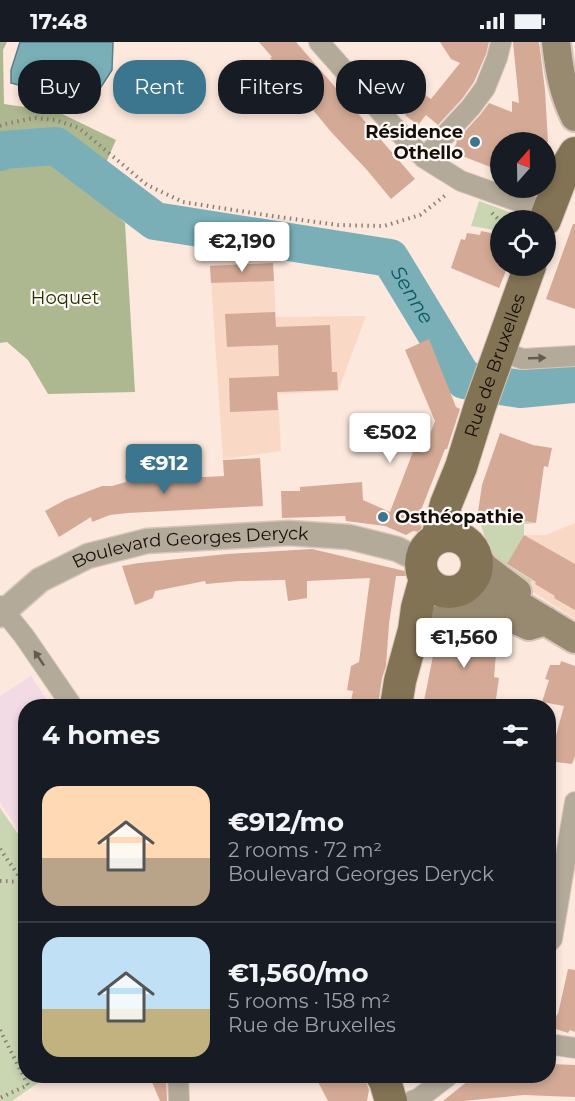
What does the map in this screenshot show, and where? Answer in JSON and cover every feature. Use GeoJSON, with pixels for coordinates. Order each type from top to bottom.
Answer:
{"type":"FeatureCollection","features":[{"type":"Feature","properties":{"kind":"main road"},"geometry":{"type":"LineString","coordinates":[[556,42],[567,101],[575,117]]}},
{"type":"Feature","properties":{"kind":"main road"},"geometry":{"type":"LineString","coordinates":[[549,210],[563,173],[575,153]]}},
{"type":"Feature","properties":{"kind":"main road","name":"Rue de Bruxelles"},"geometry":{"type":"LineString","coordinates":[[440,560],[461,466],[526,276]]}},
{"type":"Feature","properties":{"kind":"main road"},"geometry":{"type":"LineString","coordinates":[[397,699],[412,637],[440,560],[575,639]]}},
{"type":"Feature","properties":{"kind":"main road"},"geometry":{"type":"LineString","coordinates":[[412,637],[425,633],[456,610],[475,609],[505,615],[529,626],[546,621]]}},
{"type":"Feature","properties":{"kind":"main road"},"geometry":{"type":"LineString","coordinates":[[385,1083],[391,1101]]}},
{"type":"Feature","properties":{"kind":"street"},"geometry":{"type":"LineString","coordinates":[[319,42],[423,158],[461,181],[532,210]]}},
{"type":"Feature","properties":{"kind":"street"},"geometry":{"type":"LineString","coordinates":[[423,158],[471,107],[485,88],[501,42]]}},
{"type":"Feature","properties":{"kind":"street"},"geometry":{"type":"LineString","coordinates":[[497,356],[523,359],[575,356]]}},
{"type":"Feature","properties":{"kind":"street","name":"Boulevard Georges Deryck"},"geometry":{"type":"LineString","coordinates":[[1,611],[40,580],[88,556],[147,542],[289,533],[349,537],[440,560]]}},
{"type":"Feature","properties":{"kind":"street"},"geometry":{"type":"LineString","coordinates":[[1,611],[24,636],[67,699]]}},
{"type":"Feature","properties":{"kind":"street"},"geometry":{"type":"LineString","coordinates":[[556,915],[575,802]]}},
{"type":"Feature","properties":{"kind":"street"},"geometry":{"type":"LineString","coordinates":[[556,1045],[575,1048]]}},
{"type":"Feature","properties":{"kind":"street"},"geometry":{"type":"LineString","coordinates":[[178,1083],[179,1101]]}},
{"type":"Feature","properties":{"kind":"street"},"geometry":{"type":"LineString","coordinates":[[412,1101],[418,1100],[439,1083]]}},
{"type":"Feature","properties":{"kind":"path"},"geometry":{"type":"LineString","coordinates":[[0,126],[34,118],[55,120],[79,128],[147,185],[183,202],[338,225],[384,226],[420,215],[461,181]]}},
{"type":"Feature","properties":{"kind":"path"},"geometry":{"type":"LineString","coordinates":[[0,849],[18,874]]}},
{"type":"Feature","properties":{"kind":"path"},"geometry":{"type":"LineString","coordinates":[[0,881],[18,882]]}},
{"type":"Feature","properties":{"kind":"path"},"geometry":{"type":"LineString","coordinates":[[0,1030],[18,1065]]}},
{"type":"Feature","properties":{"kind":"path"},"geometry":{"type":"LineString","coordinates":[[0,1098],[28,1085],[27,1083]]}},
{"type":"Feature","properties":{"kind":"shaded area"},"geometry":{"type":"Polygon","coordinates":[[[273,263],[276,317],[366,316],[338,391],[278,394],[281,451],[223,459],[210,265],[273,263]]]}},
{"type":"Feature","properties":{"kind":"shaded area"},"geometry":{"type":"Polygon","coordinates":[[[575,523],[575,619],[527,588],[532,579],[506,565],[524,535],[546,535],[575,523]]]}},
{"type":"Feature","properties":{"kind":"shaded area"},"geometry":{"type":"Polygon","coordinates":[[[31,676],[46,699],[18,699],[18,829],[0,802],[0,696],[31,676]]]}},
{"type":"Feature","properties":{"kind":"green space","name":"Hoquet"},"geometry":{"type":"Polygon","coordinates":[[[0,42],[7,42],[3,50],[4,104],[18,106],[18,114],[62,114],[116,140],[93,192],[125,223],[135,392],[48,394],[28,360],[7,342],[0,343],[0,42]]]}},
{"type":"Feature","properties":{"kind":"green space"},"geometry":{"type":"Polygon","coordinates":[[[479,201],[504,210],[490,210],[490,229],[471,226],[479,201]]]}},
{"type":"Feature","properties":{"kind":"green space"},"geometry":{"type":"Polygon","coordinates":[[[478,512],[536,523],[524,524],[524,535],[507,565],[532,580],[527,588],[508,571],[489,547],[478,512]]]}},
{"type":"Feature","properties":{"kind":"green space"},"geometry":{"type":"Polygon","coordinates":[[[0,808],[18,834],[18,1083],[38,1083],[12,1101],[0,1101],[0,808]]]}},
{"type":"Feature","properties":{"kind":"water"},"geometry":{"type":"Polygon","coordinates":[[[20,42],[113,42],[112,70],[101,87],[101,60],[18,60],[18,85],[11,83],[11,70],[20,42]]]}},
{"type":"Feature","properties":{"kind":"building"},"geometry":{"type":"Polygon","coordinates":[[[259,42],[296,42],[312,60],[272,60],[270,58],[272,57],[259,42]]]}},
{"type":"Feature","properties":{"kind":"building"},"geometry":{"type":"Polygon","coordinates":[[[440,42],[489,42],[474,82],[462,99],[438,125],[426,115],[418,125],[405,115],[426,114],[426,96],[431,99],[460,63],[451,59],[440,42]]]}},
{"type":"Feature","properties":{"kind":"building"},"geometry":{"type":"Polygon","coordinates":[[[513,42],[539,42],[547,132],[490,132],[490,167],[452,152],[456,141],[489,103],[512,112],[512,101],[519,103],[513,42]]]}},
{"type":"Feature","properties":{"kind":"building"},"geometry":{"type":"Polygon","coordinates":[[[324,74],[336,88],[336,114],[359,114],[415,179],[391,199],[316,114],[324,114],[324,74]]]}},
{"type":"Feature","properties":{"kind":"building"},"geometry":{"type":"Polygon","coordinates":[[[573,224],[575,224],[575,309],[546,299],[573,224]]]}},
{"type":"Feature","properties":{"kind":"building"},"geometry":{"type":"Polygon","coordinates":[[[481,231],[490,233],[490,276],[504,276],[499,288],[451,268],[461,239],[465,240],[467,233],[480,235],[481,231]]]}},
{"type":"Feature","properties":{"kind":"building"},"geometry":{"type":"Polygon","coordinates":[[[273,263],[274,281],[211,283],[210,266],[273,263]]]}},
{"type":"Feature","properties":{"kind":"building"},"geometry":{"type":"Polygon","coordinates":[[[275,312],[276,327],[330,325],[332,372],[337,372],[338,390],[277,392],[278,410],[230,412],[229,378],[279,376],[278,345],[227,347],[225,314],[275,312]]]}},
{"type":"Feature","properties":{"kind":"building"},"geometry":{"type":"Polygon","coordinates":[[[429,339],[456,407],[460,409],[447,449],[445,449],[416,523],[422,526],[420,532],[413,531],[406,535],[385,526],[346,521],[345,516],[282,518],[281,491],[300,491],[300,487],[362,482],[363,500],[390,512],[414,449],[423,453],[435,421],[405,350],[429,339]]]}},
{"type":"Feature","properties":{"kind":"building"},"geometry":{"type":"Polygon","coordinates":[[[500,433],[533,445],[552,448],[548,467],[544,466],[536,523],[478,512],[482,485],[500,433]]]}},
{"type":"Feature","properties":{"kind":"building"},"geometry":{"type":"Polygon","coordinates":[[[260,458],[263,506],[128,513],[110,515],[92,522],[91,517],[59,537],[45,511],[65,500],[102,486],[126,482],[125,475],[167,475],[167,479],[224,476],[223,460],[260,458]]]}},
{"type":"Feature","properties":{"kind":"building"},"geometry":{"type":"Polygon","coordinates":[[[524,535],[575,564],[575,610],[554,598],[555,596],[535,584],[536,582],[507,564],[524,535]]]}},
{"type":"Feature","properties":{"kind":"building"},"geometry":{"type":"Polygon","coordinates":[[[312,549],[409,572],[407,576],[396,576],[386,666],[379,699],[351,699],[353,691],[347,690],[351,666],[359,662],[370,578],[307,581],[307,598],[288,601],[285,580],[206,584],[205,581],[155,591],[153,598],[135,605],[122,566],[227,554],[312,549]]]}},
{"type":"Feature","properties":{"kind":"building"},"geometry":{"type":"Polygon","coordinates":[[[467,625],[482,626],[503,632],[497,642],[494,677],[499,678],[496,699],[424,699],[435,646],[457,628],[467,625]]]}},
{"type":"Feature","properties":{"kind":"building"},"geometry":{"type":"Polygon","coordinates":[[[561,661],[575,666],[575,756],[572,764],[556,762],[556,735],[564,706],[556,705],[556,699],[543,699],[549,680],[545,679],[550,665],[560,665],[561,661]]]}},
{"type":"Feature","properties":{"kind":"building"},"geometry":{"type":"Polygon","coordinates":[[[568,969],[575,970],[575,1032],[570,1030],[568,1033],[556,1029],[568,969]]]}},
{"type":"Feature","properties":{"kind":"building"},"geometry":{"type":"Polygon","coordinates":[[[556,1064],[575,1065],[575,1097],[524,1095],[443,1101],[465,1083],[556,1083],[556,1064]]]}},
{"type":"Feature","properties":{"kind":"building"},"geometry":{"type":"Polygon","coordinates":[[[152,1083],[166,1083],[167,1101],[160,1101],[152,1083]]]}},
{"type":"Feature","properties":{"kind":"building"},"geometry":{"type":"Polygon","coordinates":[[[319,1083],[366,1083],[369,1090],[367,1101],[328,1101],[319,1083]]]}},
{"type":"Feature","properties":{"kind":"waterway","name":"Senne"},"geometry":{"type":"LineString","coordinates":[[0,152],[56,146],[155,221],[390,258],[464,380],[520,389],[575,384]]}},
{"type":"Feature","properties":{"kind":"place","name":"Résidence Othello"},"geometry":{"type":"Point","coordinates":[475,142]}},
{"type":"Feature","properties":{"kind":"place","name":"Osthéopathie"},"geometry":{"type":"Point","coordinates":[383,517]}}]}
